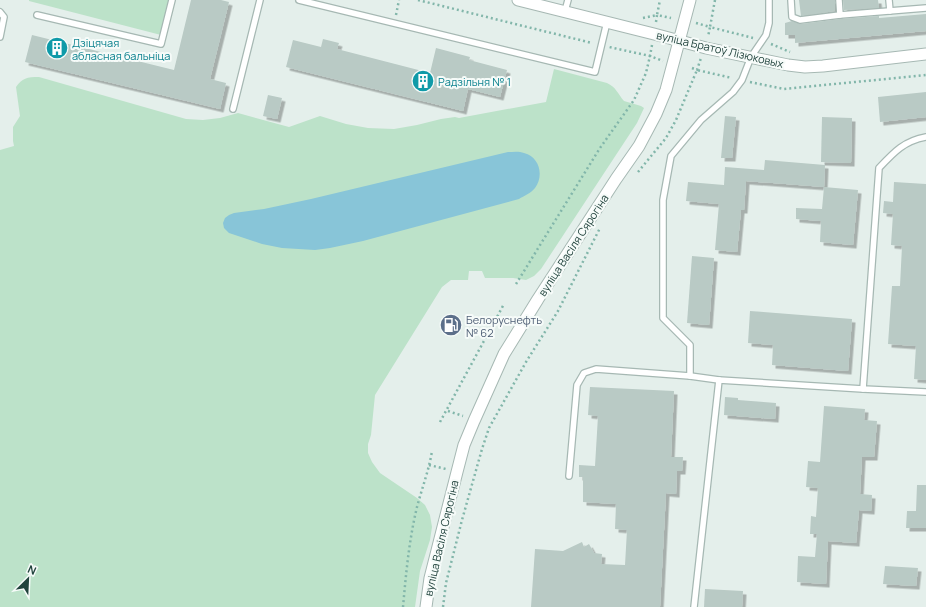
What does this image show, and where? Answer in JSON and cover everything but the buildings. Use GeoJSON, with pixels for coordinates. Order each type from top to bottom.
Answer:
{"type":"FeatureCollection","features":[{"type":"Feature","properties":{"kind":"street","name":"вуліца Братоў Лізюковых"},"geometry":{"type":"LineString","coordinates":[[518,0],[678,41],[788,65],[804,67],[823,66],[926,54]]}},
{"type":"Feature","properties":{"kind":"street","name":"вуліца Васіля Сярогіна"},"geometry":{"type":"LineString","coordinates":[[426,607],[430,578],[457,472],[464,445],[474,421],[504,354],[538,299],[639,146],[656,114],[666,90],[690,0]]}},
{"type":"Feature","properties":{"kind":"lane"},"geometry":{"type":"LineString","coordinates":[[37,15],[161,44],[172,0]]}},
{"type":"Feature","properties":{"kind":"lane"},"geometry":{"type":"LineString","coordinates":[[233,109],[260,0]]}},
{"type":"Feature","properties":{"kind":"lane"},"geometry":{"type":"LineString","coordinates":[[299,0],[595,72],[607,22]]}},
{"type":"Feature","properties":{"kind":"lane"},"geometry":{"type":"LineString","coordinates":[[565,11],[568,0]]}},
{"type":"Feature","properties":{"kind":"lane"},"geometry":{"type":"LineString","coordinates":[[690,376],[690,346],[663,318],[663,200],[671,156],[702,120],[733,92],[742,80],[751,57],[766,35],[769,23],[769,0]]}},
{"type":"Feature","properties":{"kind":"lane"},"geometry":{"type":"LineString","coordinates":[[791,0],[792,17],[800,20],[926,8]]}},
{"type":"Feature","properties":{"kind":"lane"},"geometry":{"type":"LineString","coordinates":[[839,0],[840,15]]}},
{"type":"Feature","properties":{"kind":"lane"},"geometry":{"type":"LineString","coordinates":[[889,0],[890,11]]}},
{"type":"Feature","properties":{"kind":"lane"},"geometry":{"type":"LineString","coordinates":[[0,12],[4,17],[0,36]]}},
{"type":"Feature","properties":{"kind":"lane"},"geometry":{"type":"LineString","coordinates":[[863,389],[879,168],[896,151],[914,139],[926,137]]}},
{"type":"Feature","properties":{"kind":"lane"},"geometry":{"type":"LineString","coordinates":[[569,476],[577,385],[584,373],[596,369],[690,376],[719,380],[926,392]]}},
{"type":"Feature","properties":{"kind":"lane"},"geometry":{"type":"LineString","coordinates":[[694,607],[719,380]]}},
{"type":"Feature","properties":{"kind":"path"},"geometry":{"type":"LineString","coordinates":[[394,23],[398,0]]}},
{"type":"Feature","properties":{"kind":"path"},"geometry":{"type":"LineString","coordinates":[[418,0],[650,56],[664,61]]}},
{"type":"Feature","properties":{"kind":"path"},"geometry":{"type":"LineString","coordinates":[[656,22],[656,15],[660,0]]}},
{"type":"Feature","properties":{"kind":"path"},"geometry":{"type":"LineString","coordinates":[[707,41],[715,0]]}},
{"type":"Feature","properties":{"kind":"path"},"geometry":{"type":"LineString","coordinates":[[656,15],[671,18]]}},
{"type":"Feature","properties":{"kind":"path"},"geometry":{"type":"LineString","coordinates":[[696,23],[763,40]]}},
{"type":"Feature","properties":{"kind":"path"},"geometry":{"type":"LineString","coordinates":[[516,284],[600,148],[634,100],[641,86],[653,40]]}},
{"type":"Feature","properties":{"kind":"path"},"geometry":{"type":"LineString","coordinates":[[636,174],[666,138],[676,120],[702,57]]}},
{"type":"Feature","properties":{"kind":"path"},"geometry":{"type":"LineString","coordinates":[[692,68],[784,89],[926,75]]}},
{"type":"Feature","properties":{"kind":"path"},"geometry":{"type":"LineString","coordinates":[[443,607],[446,583],[462,520],[489,428],[526,362],[558,311],[603,222]]}},
{"type":"Feature","properties":{"kind":"path"},"geometry":{"type":"LineString","coordinates":[[440,422],[448,411],[504,304]]}},
{"type":"Feature","properties":{"kind":"path"},"geometry":{"type":"LineString","coordinates":[[448,411],[463,416]]}},
{"type":"Feature","properties":{"kind":"path"},"geometry":{"type":"LineString","coordinates":[[403,607],[411,538],[417,507],[432,451]]}},
{"type":"Feature","properties":{"kind":"path"},"geometry":{"type":"LineString","coordinates":[[429,465],[448,470]]}},
{"type":"Feature","properties":{"kind":"green space"},"geometry":{"type":"Polygon","coordinates":[[[29,0],[170,0],[161,35],[29,0]]]}},
{"type":"Feature","properties":{"kind":"green space"},"geometry":{"type":"Polygon","coordinates":[[[554,69],[607,83],[615,89],[624,101],[644,108],[637,123],[541,269],[534,276],[526,280],[513,278],[485,278],[482,271],[469,271],[468,280],[451,280],[442,287],[375,395],[371,435],[368,444],[368,453],[372,462],[380,473],[425,505],[430,515],[432,527],[430,540],[420,571],[415,607],[0,607],[0,150],[14,146],[13,127],[20,116],[16,87],[20,82],[28,78],[39,77],[186,119],[203,120],[220,118],[238,113],[289,127],[320,116],[346,124],[368,128],[394,129],[441,119],[455,117],[459,118],[546,102],[554,69]]]}},
{"type":"Feature","properties":{"kind":"water"},"geometry":{"type":"Polygon","coordinates":[[[508,152],[518,152],[529,155],[534,158],[539,168],[540,173],[538,183],[535,188],[519,199],[363,241],[315,250],[282,248],[262,244],[229,233],[224,228],[223,223],[225,218],[234,213],[264,209],[311,199],[508,152]]]}},
{"type":"Feature","properties":{"kind":"place","name":"Дзіцячая абласная бальніца"},"geometry":{"type":"Point","coordinates":[57,48]}},
{"type":"Feature","properties":{"kind":"place","name":"Радзільня № 1"},"geometry":{"type":"Point","coordinates":[423,81]}},
{"type":"Feature","properties":{"kind":"place","name":"Белоруснефть № 62"},"geometry":{"type":"Point","coordinates":[451,325]}}]}
